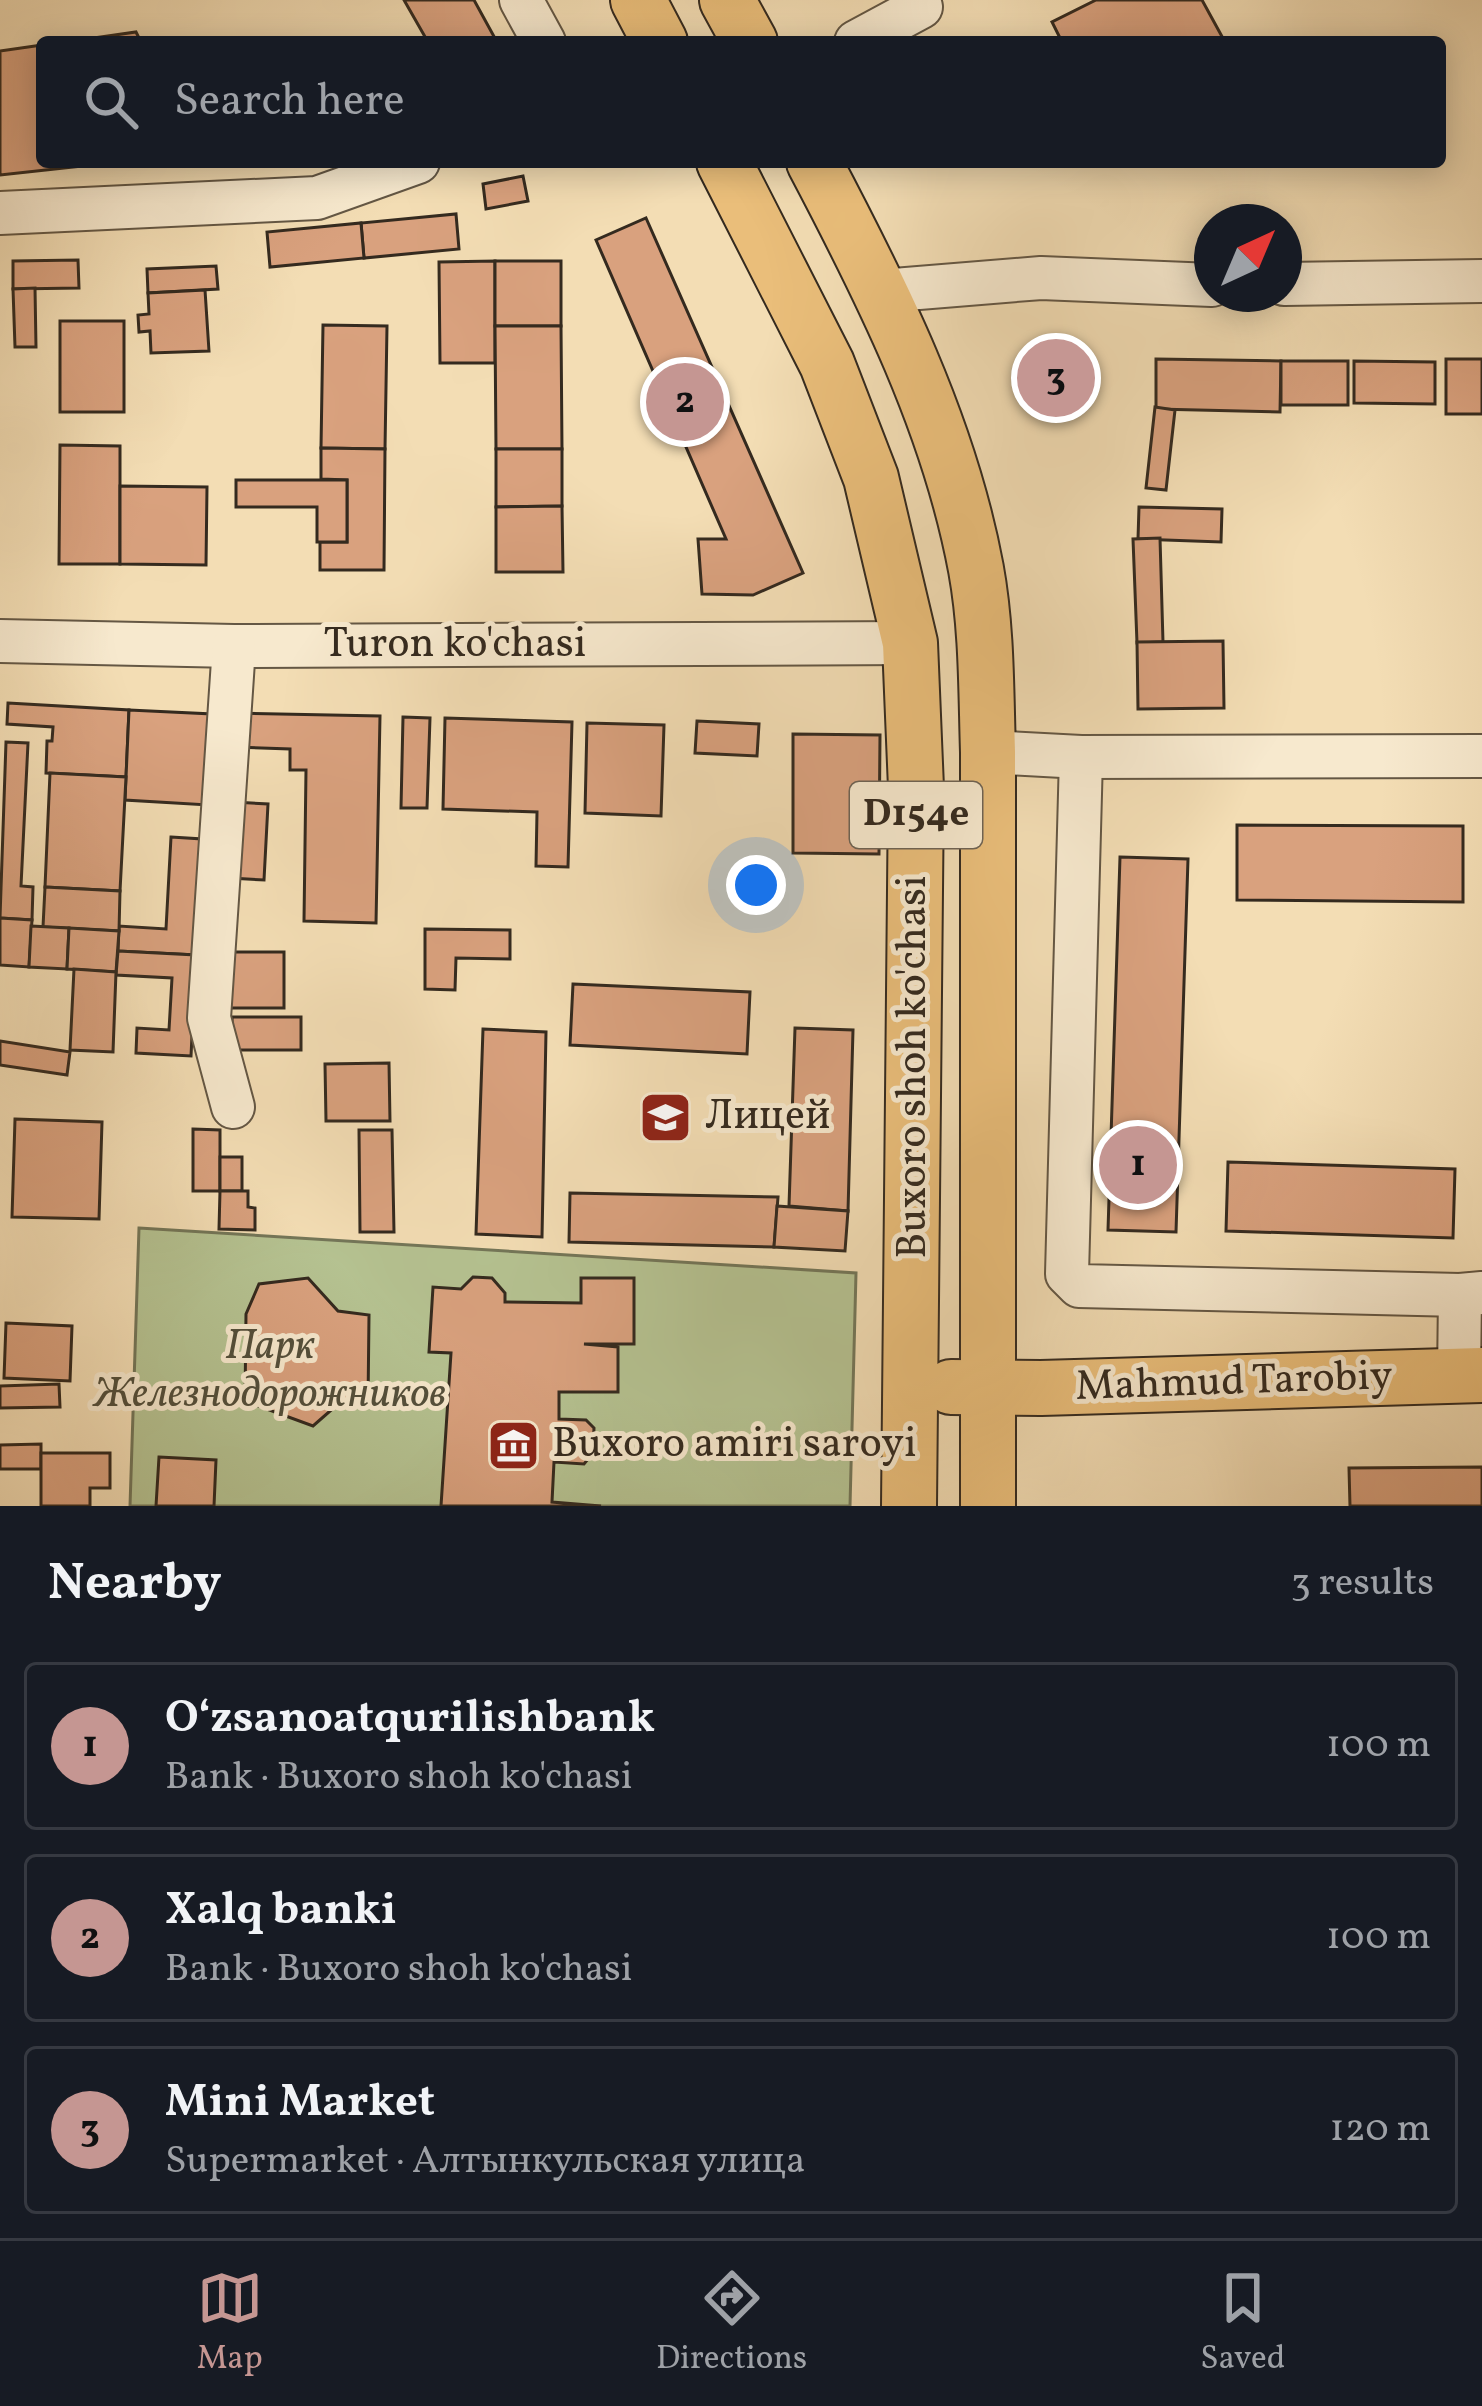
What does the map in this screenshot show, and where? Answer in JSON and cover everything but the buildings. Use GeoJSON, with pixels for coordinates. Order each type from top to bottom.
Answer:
{"type":"FeatureCollection","features":[{"type":"Feature","properties":{"kind":"main road"},"geometry":{"type":"LineString","coordinates":[[638,0],[657,36]]}},
{"type":"Feature","properties":{"kind":"main road"},"geometry":{"type":"LineString","coordinates":[[727,0],[747,36]]}},
{"type":"Feature","properties":{"kind":"main road","name":"Buxoro shoh ko'chasi"},"geometry":{"type":"LineString","coordinates":[[727,168],[827,364],[871,478],[910,643],[916,788],[908,1506]]}},
{"type":"Feature","properties":{"kind":"main road","name":"Buxoro shoh ko'chasi"},"geometry":{"type":"LineString","coordinates":[[817,168],[882,291],[945,455],[976,570],[985,641],[988,752],[988,1506]]}},
{"type":"Feature","properties":{"kind":"main road","name":"Mahmud Tarobiy"},"geometry":{"type":"LineString","coordinates":[[911,1387],[1471,1376]]}},
{"type":"Feature","properties":{"kind":"street"},"geometry":{"type":"LineString","coordinates":[[521,0],[541,36]]}},
{"type":"Feature","properties":{"kind":"street"},"geometry":{"type":"LineString","coordinates":[[867,36],[921,7],[917,0]]}},
{"type":"Feature","properties":{"kind":"street"},"geometry":{"type":"LineString","coordinates":[[0,213],[317,197],[401,168]]}},
{"type":"Feature","properties":{"kind":"street"},"geometry":{"type":"LineString","coordinates":[[882,291],[1041,278],[1194,284]]}},
{"type":"Feature","properties":{"kind":"street"},"geometry":{"type":"LineString","coordinates":[[1302,284],[1482,281]]}},
{"type":"Feature","properties":{"kind":"street","name":"Turon ko'chasi"},"geometry":{"type":"LineString","coordinates":[[0,640],[234,646],[910,643]]}},
{"type":"Feature","properties":{"kind":"street"},"geometry":{"type":"LineString","coordinates":[[233,1107],[209,1018],[234,646]]}},
{"type":"Feature","properties":{"kind":"street"},"geometry":{"type":"LineString","coordinates":[[988,752],[1081,757],[1482,756]]}},
{"type":"Feature","properties":{"kind":"street"},"geometry":{"type":"LineString","coordinates":[[1081,757],[1067,1274],[1079,1286],[1471,1294],[1471,1376]]}},
{"type":"Feature","properties":{"kind":"green space","name":"Парк Железнодорожников"},"geometry":{"type":"Polygon","coordinates":[[[139,1228],[856,1273],[850,1506],[130,1506],[139,1228]]]}},
{"type":"Feature","properties":{"kind":"place","name":"Mini Market"},"geometry":{"type":"Point","coordinates":[1056,378]}},
{"type":"Feature","properties":{"kind":"place","name":"Xalq banki"},"geometry":{"type":"Point","coordinates":[685,402]}},
{"type":"Feature","properties":{"kind":"place","name":"Лицей"},"geometry":{"type":"Point","coordinates":[666,1117]}},
{"type":"Feature","properties":{"kind":"place","name":"Oʻzsanoatqurilishbank"},"geometry":{"type":"Point","coordinates":[1138,1165]}},
{"type":"Feature","properties":{"kind":"place","name":"Buxoro amiri saroyi"},"geometry":{"type":"Point","coordinates":[513,1445]}}]}
